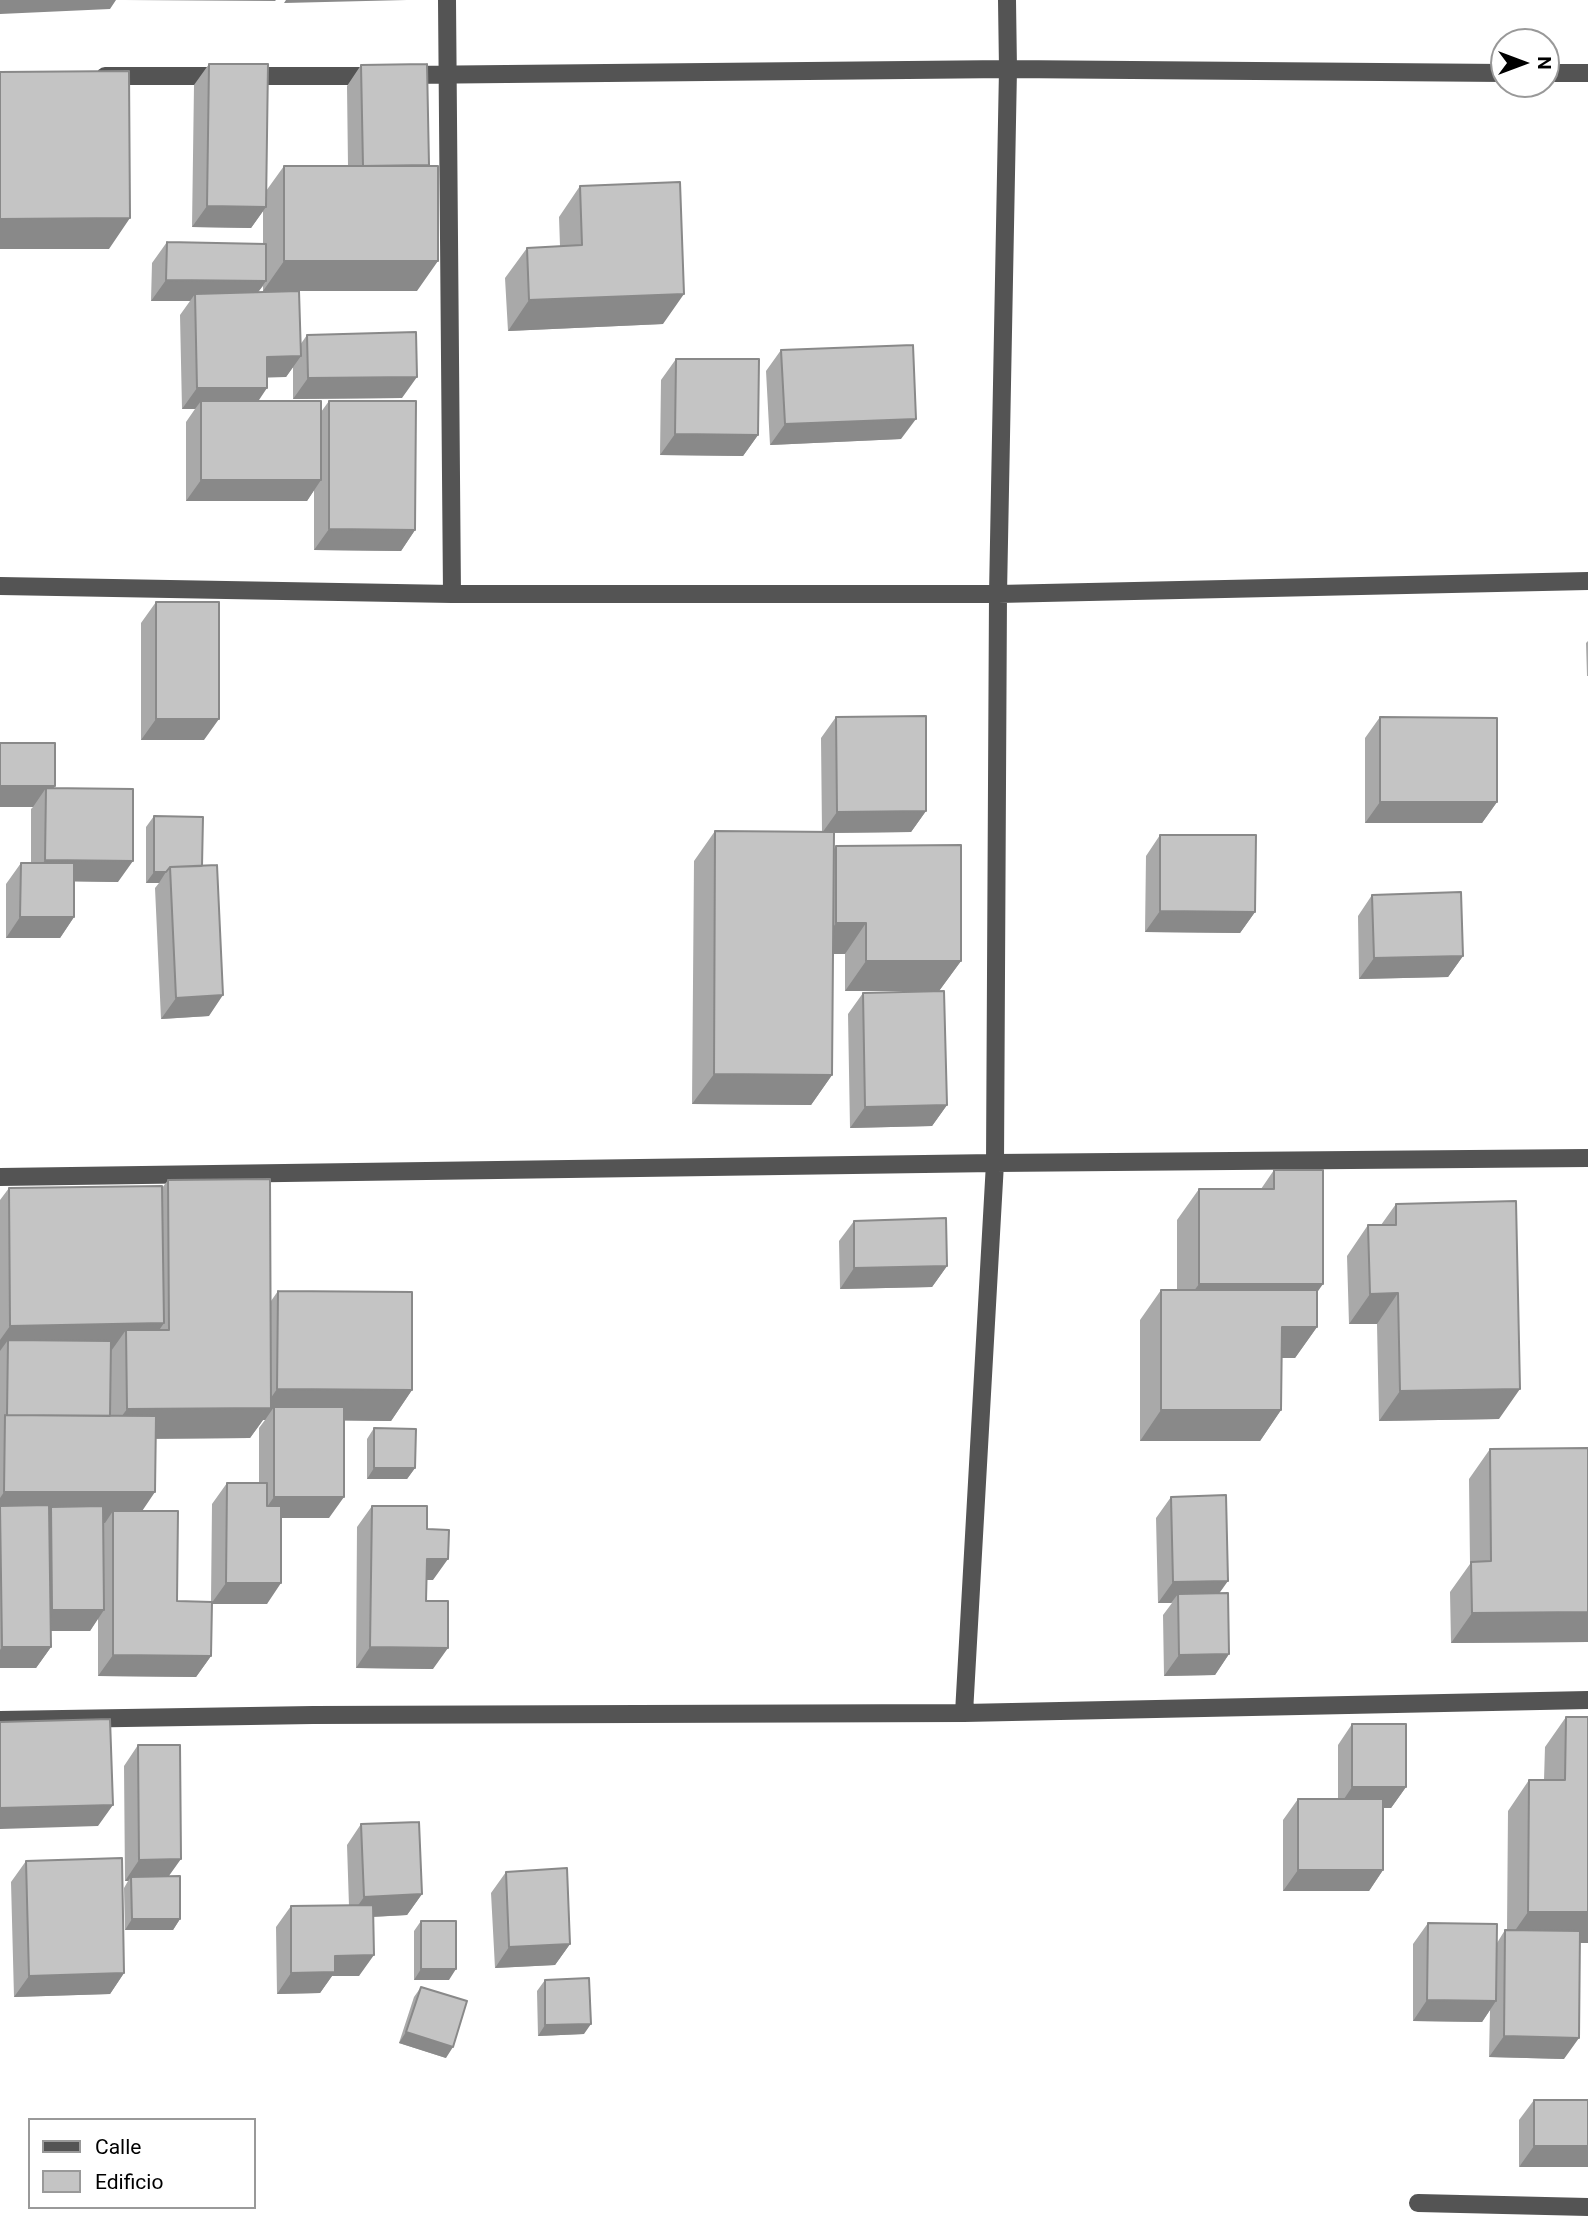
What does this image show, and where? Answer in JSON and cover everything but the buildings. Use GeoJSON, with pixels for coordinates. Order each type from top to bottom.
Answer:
{"type":"FeatureCollection","features":[{"type":"Feature","properties":{"kind":"street"},"geometry":{"type":"LineString","coordinates":[[447,0],[452,594]]}},
{"type":"Feature","properties":{"kind":"street"},"geometry":{"type":"LineString","coordinates":[[964,1713],[995,1163],[1007,0]]}},
{"type":"Feature","properties":{"kind":"street"},"geometry":{"type":"LineString","coordinates":[[84,76],[1008,69],[1490,73]]}},
{"type":"Feature","properties":{"kind":"street"},"geometry":{"type":"LineString","coordinates":[[1560,73],[1588,74]]}},
{"type":"Feature","properties":{"kind":"street"},"geometry":{"type":"LineString","coordinates":[[0,586],[452,594],[999,594],[1588,581]]}},
{"type":"Feature","properties":{"kind":"street"},"geometry":{"type":"LineString","coordinates":[[0,1177],[1588,1158]]}},
{"type":"Feature","properties":{"kind":"street"},"geometry":{"type":"LineString","coordinates":[[0,1720],[327,1715],[964,1713],[1588,1700]]}},
{"type":"Feature","properties":{"kind":"street"},"geometry":{"type":"LineString","coordinates":[[1418,2203],[1588,2207]]}}]}
